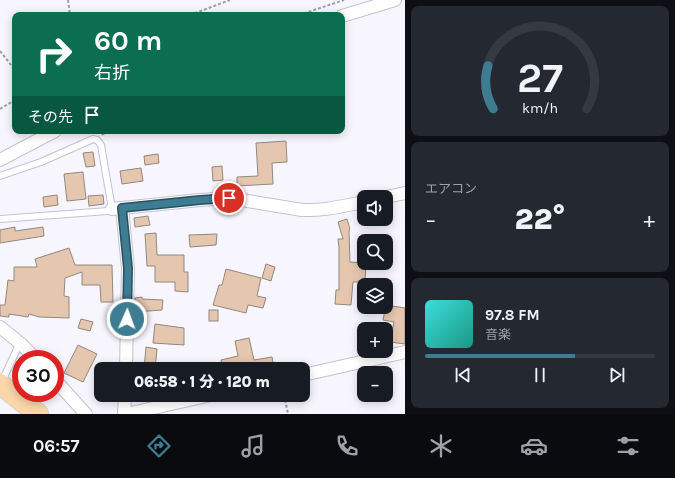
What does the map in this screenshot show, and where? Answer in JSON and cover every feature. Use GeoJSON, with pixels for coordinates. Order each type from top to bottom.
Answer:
{"type":"FeatureCollection","features":[{"type":"Feature","properties":{"kind":"main road"},"geometry":{"type":"LineString","coordinates":[[2,379],[38,414]]}},
{"type":"Feature","properties":{"kind":"street"},"geometry":{"type":"LineString","coordinates":[[345,15],[395,0]]}},
{"type":"Feature","properties":{"kind":"street"},"geometry":{"type":"LineString","coordinates":[[0,160],[49,134]]}},
{"type":"Feature","properties":{"kind":"street"},"geometry":{"type":"LineString","coordinates":[[393,196],[405,193]]}},
{"type":"Feature","properties":{"kind":"street"},"geometry":{"type":"LineString","coordinates":[[126,362],[128,268],[117,209],[229,198],[302,210],[326,210],[357,203]]}},
{"type":"Feature","properties":{"kind":"street"},"geometry":{"type":"LineString","coordinates":[[0,327],[27,350]]}},
{"type":"Feature","properties":{"kind":"street"},"geometry":{"type":"LineString","coordinates":[[310,373],[405,352]]}},
{"type":"Feature","properties":{"kind":"street"},"geometry":{"type":"LineString","coordinates":[[64,390],[86,414]]}},
{"type":"Feature","properties":{"kind":"street"},"geometry":{"type":"LineString","coordinates":[[125,402],[124,413],[131,413],[179,402]]}},
{"type":"Feature","properties":{"kind":"lane"},"geometry":{"type":"LineString","coordinates":[[0,176],[41,162],[93,139],[97,140],[101,145],[117,209],[108,211],[0,219]]}},
{"type":"Feature","properties":{"kind":"lane"},"geometry":{"type":"LineString","coordinates":[[2,379],[21,344]]}},
{"type":"Feature","properties":{"kind":"path"},"geometry":{"type":"LineString","coordinates":[[68,0],[70,12]]}},
{"type":"Feature","properties":{"kind":"path"},"geometry":{"type":"LineString","coordinates":[[198,12],[230,0]]}},
{"type":"Feature","properties":{"kind":"path"},"geometry":{"type":"LineString","coordinates":[[308,12],[344,0]]}},
{"type":"Feature","properties":{"kind":"path"},"geometry":{"type":"LineString","coordinates":[[0,52],[12,66]]}},
{"type":"Feature","properties":{"kind":"path"},"geometry":{"type":"LineString","coordinates":[[0,109],[12,102]]}},
{"type":"Feature","properties":{"kind":"path"},"geometry":{"type":"LineString","coordinates":[[285,402],[288,414]]}},
{"type":"Feature","properties":{"kind":"building"},"geometry":{"type":"Polygon","coordinates":[[[286,141],[287,162],[272,163],[273,184],[237,186],[237,177],[258,176],[256,143],[286,141]]]}},
{"type":"Feature","properties":{"kind":"building"},"geometry":{"type":"Polygon","coordinates":[[[93,152],[95,166],[86,167],[83,153],[93,152]]]}},
{"type":"Feature","properties":{"kind":"building"},"geometry":{"type":"Polygon","coordinates":[[[158,154],[159,163],[145,165],[144,156],[158,154]]]}},
{"type":"Feature","properties":{"kind":"building"},"geometry":{"type":"Polygon","coordinates":[[[222,166],[223,180],[213,181],[212,167],[222,166]]]}},
{"type":"Feature","properties":{"kind":"building"},"geometry":{"type":"Polygon","coordinates":[[[141,168],[143,181],[122,184],[120,171],[141,168]]]}},
{"type":"Feature","properties":{"kind":"building"},"geometry":{"type":"Polygon","coordinates":[[[83,172],[86,199],[67,201],[64,174],[83,172]]]}},
{"type":"Feature","properties":{"kind":"building"},"geometry":{"type":"Polygon","coordinates":[[[57,195],[58,205],[44,207],[43,197],[57,195]]]}},
{"type":"Feature","properties":{"kind":"building"},"geometry":{"type":"Polygon","coordinates":[[[103,195],[104,204],[89,206],[88,196],[103,195]]]}},
{"type":"Feature","properties":{"kind":"building"},"geometry":{"type":"Polygon","coordinates":[[[148,216],[150,225],[135,227],[134,218],[148,216]]]}},
{"type":"Feature","properties":{"kind":"building"},"geometry":{"type":"Polygon","coordinates":[[[347,219],[350,229],[350,262],[357,262],[357,270],[366,270],[365,278],[357,278],[357,282],[353,282],[351,305],[335,304],[336,290],[339,290],[338,239],[343,239],[338,222],[347,219]]]}},
{"type":"Feature","properties":{"kind":"building"},"geometry":{"type":"Polygon","coordinates":[[[15,227],[15,231],[43,227],[44,236],[0,243],[0,230],[15,227]]]}},
{"type":"Feature","properties":{"kind":"building"},"geometry":{"type":"Polygon","coordinates":[[[156,233],[157,255],[184,255],[184,272],[188,272],[188,292],[175,291],[175,282],[155,282],[155,266],[147,266],[145,234],[156,233]]]}},
{"type":"Feature","properties":{"kind":"building"},"geometry":{"type":"Polygon","coordinates":[[[217,234],[216,245],[190,247],[189,235],[217,234]]]}},
{"type":"Feature","properties":{"kind":"building"},"geometry":{"type":"Polygon","coordinates":[[[69,248],[75,265],[112,265],[113,302],[101,302],[100,285],[82,285],[82,272],[65,278],[64,296],[69,297],[69,318],[39,317],[29,314],[28,317],[9,314],[9,317],[0,316],[0,305],[5,305],[8,280],[14,281],[14,267],[37,267],[35,259],[69,248]]]}},
{"type":"Feature","properties":{"kind":"building"},"geometry":{"type":"Polygon","coordinates":[[[266,264],[275,267],[271,281],[262,278],[266,264]]]}},
{"type":"Feature","properties":{"kind":"building"},"geometry":{"type":"Polygon","coordinates":[[[226,269],[261,278],[257,296],[266,298],[263,308],[248,305],[246,313],[213,305],[219,285],[222,285],[226,269]]]}},
{"type":"Feature","properties":{"kind":"building"},"geometry":{"type":"Polygon","coordinates":[[[142,297],[142,299],[163,300],[162,310],[135,312],[135,298],[142,297]]]}},
{"type":"Feature","properties":{"kind":"building"},"geometry":{"type":"Polygon","coordinates":[[[393,306],[405,308],[405,344],[393,342],[394,322],[383,320],[384,314],[393,314],[393,306]]]}},
{"type":"Feature","properties":{"kind":"building"},"geometry":{"type":"Polygon","coordinates":[[[209,310],[218,310],[218,321],[209,321],[209,310]]]}},
{"type":"Feature","properties":{"kind":"building"},"geometry":{"type":"Polygon","coordinates":[[[81,319],[93,322],[90,331],[78,328],[81,319]]]}},
{"type":"Feature","properties":{"kind":"building"},"geometry":{"type":"Polygon","coordinates":[[[155,324],[184,328],[184,345],[153,343],[155,324]]]}},
{"type":"Feature","properties":{"kind":"building"},"geometry":{"type":"Polygon","coordinates":[[[249,338],[254,360],[272,357],[273,362],[221,362],[221,360],[238,356],[235,341],[249,338]]]}},
{"type":"Feature","properties":{"kind":"building"},"geometry":{"type":"Polygon","coordinates":[[[78,345],[97,354],[83,382],[64,373],[78,345]]]}},
{"type":"Feature","properties":{"kind":"building"},"geometry":{"type":"Polygon","coordinates":[[[146,347],[157,349],[156,362],[145,362],[146,347]]]}},
{"type":"Feature","properties":{"kind":"route"},"geometry":{"type":"LineString","coordinates":[[127,319],[128,268],[122,208],[229,198]]}}]}
